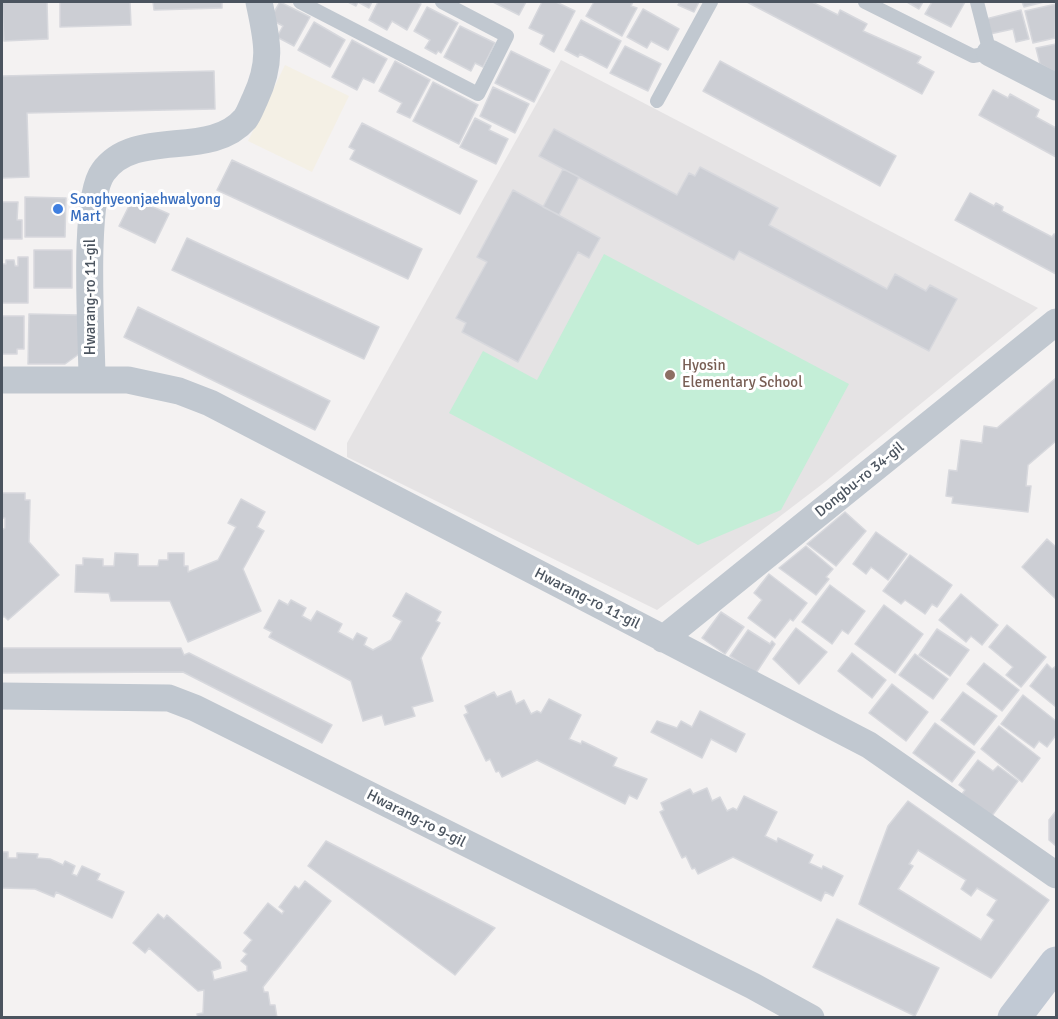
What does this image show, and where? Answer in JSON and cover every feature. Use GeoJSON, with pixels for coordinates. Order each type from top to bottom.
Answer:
{"type":"FeatureCollection","features":[{"type":"Feature","properties":{"kind":"main road"},"geometry":{"type":"LineString","coordinates":[[1014,1017],[1056,963]]}},
{"type":"Feature","properties":{"kind":"street","name":"Hwarang-ro 11-gil"},"geometry":{"type":"LineString","coordinates":[[92,380],[91,237],[93,197],[97,183],[111,162],[131,152],[208,140],[228,133],[245,119],[259,89],[268,46],[259,2]]}},
{"type":"Feature","properties":{"kind":"street"},"geometry":{"type":"LineString","coordinates":[[990,53],[1056,87]]}},
{"type":"Feature","properties":{"kind":"street","name":"Dongbu-ro 34-gil"},"geometry":{"type":"LineString","coordinates":[[663,639],[1056,322]]}},
{"type":"Feature","properties":{"kind":"street","name":"Hwarang-ro 11-gil"},"geometry":{"type":"LineString","coordinates":[[2,380],[128,380],[179,391],[210,403],[869,745],[1056,875]]}},
{"type":"Feature","properties":{"kind":"street","name":"Hwarang-ro 9-gil"},"geometry":{"type":"LineString","coordinates":[[2,696],[169,698],[195,708],[811,1017]]}},
{"type":"Feature","properties":{"kind":"lane"},"geometry":{"type":"LineString","coordinates":[[300,2],[478,94],[507,36],[442,2]]}},
{"type":"Feature","properties":{"kind":"lane"},"geometry":{"type":"LineString","coordinates":[[657,100],[711,2]]}},
{"type":"Feature","properties":{"kind":"lane"},"geometry":{"type":"LineString","coordinates":[[865,2],[973,56],[990,53],[977,2]]}},
{"type":"Feature","properties":{"kind":"shaded area","name":"Hyosin Elementary School"},"geometry":{"type":"Polygon","coordinates":[[[561,60],[1038,308],[825,482],[657,610],[347,457],[347,443],[561,60]]]}},
{"type":"Feature","properties":{"kind":"green space"},"geometry":{"type":"Polygon","coordinates":[[[604,254],[849,384],[781,510],[698,545],[449,413],[483,351],[537,380],[604,254]]]}},
{"type":"Feature","properties":{"kind":"sand"},"geometry":{"type":"Polygon","coordinates":[[[285,65],[349,96],[312,172],[248,141],[285,65]]]}},
{"type":"Feature","properties":{"kind":"building"},"geometry":{"type":"Polygon","coordinates":[[[2,2],[47,2],[48,39],[4,41],[2,2]]]}},
{"type":"Feature","properties":{"kind":"building"},"geometry":{"type":"Polygon","coordinates":[[[60,2],[130,2],[131,25],[60,27],[60,2]]]}},
{"type":"Feature","properties":{"kind":"building"},"geometry":{"type":"Polygon","coordinates":[[[153,2],[222,2],[222,8],[154,10],[153,2]]]}},
{"type":"Feature","properties":{"kind":"building"},"geometry":{"type":"Polygon","coordinates":[[[280,2],[310,17],[294,46],[277,37],[283,26],[270,19],[280,2]]]}},
{"type":"Feature","properties":{"kind":"building"},"geometry":{"type":"Polygon","coordinates":[[[358,2],[372,2],[369,8],[358,2]]]}},
{"type":"Feature","properties":{"kind":"building"},"geometry":{"type":"Polygon","coordinates":[[[378,2],[417,2],[421,4],[407,30],[392,21],[387,30],[369,20],[378,2]]]}},
{"type":"Feature","properties":{"kind":"building"},"geometry":{"type":"Polygon","coordinates":[[[493,2],[526,2],[519,15],[493,2]]]}},
{"type":"Feature","properties":{"kind":"building"},"geometry":{"type":"Polygon","coordinates":[[[542,2],[556,2],[575,11],[554,52],[540,44],[544,35],[529,28],[542,2]]]}},
{"type":"Feature","properties":{"kind":"building"},"geometry":{"type":"Polygon","coordinates":[[[594,2],[633,2],[631,6],[637,8],[622,36],[586,16],[594,2]]]}},
{"type":"Feature","properties":{"kind":"building"},"geometry":{"type":"Polygon","coordinates":[[[680,2],[699,2],[694,12],[678,5],[680,2]]]}},
{"type":"Feature","properties":{"kind":"building"},"geometry":{"type":"Polygon","coordinates":[[[747,2],[812,2],[838,15],[840,10],[867,24],[863,31],[921,57],[917,63],[934,72],[922,94],[747,2]]]}},
{"type":"Feature","properties":{"kind":"building"},"geometry":{"type":"Polygon","coordinates":[[[907,2],[923,2],[919,9],[907,2]]]}},
{"type":"Feature","properties":{"kind":"building"},"geometry":{"type":"Polygon","coordinates":[[[932,2],[965,2],[951,27],[925,14],[932,2]]]}},
{"type":"Feature","properties":{"kind":"building"},"geometry":{"type":"Polygon","coordinates":[[[1022,2],[1044,2],[1024,7],[1022,2]]]}},
{"type":"Feature","properties":{"kind":"building"},"geometry":{"type":"Polygon","coordinates":[[[1056,4],[1055,38],[1033,43],[1025,11],[1056,4]]]}},
{"type":"Feature","properties":{"kind":"building"},"geometry":{"type":"Polygon","coordinates":[[[427,7],[458,23],[441,53],[438,51],[436,54],[425,48],[430,40],[414,31],[427,7]]]}},
{"type":"Feature","properties":{"kind":"building"},"geometry":{"type":"Polygon","coordinates":[[[643,9],[679,29],[668,50],[651,41],[647,48],[627,37],[643,9]]]}},
{"type":"Feature","properties":{"kind":"building"},"geometry":{"type":"Polygon","coordinates":[[[1021,10],[1029,39],[1016,42],[1013,29],[990,34],[986,19],[1021,10]]]}},
{"type":"Feature","properties":{"kind":"building"},"geometry":{"type":"Polygon","coordinates":[[[581,20],[621,41],[607,68],[580,54],[578,57],[565,50],[581,20]]]}},
{"type":"Feature","properties":{"kind":"building"},"geometry":{"type":"Polygon","coordinates":[[[314,22],[345,40],[330,67],[298,50],[314,22]]]}},
{"type":"Feature","properties":{"kind":"building"},"geometry":{"type":"Polygon","coordinates":[[[460,26],[495,43],[483,67],[475,63],[471,71],[444,57],[460,26]]]}},
{"type":"Feature","properties":{"kind":"building"},"geometry":{"type":"Polygon","coordinates":[[[352,40],[387,59],[374,83],[363,78],[357,90],[332,77],[352,40]]]}},
{"type":"Feature","properties":{"kind":"building"},"geometry":{"type":"Polygon","coordinates":[[[1056,44],[1056,73],[1040,64],[1036,48],[1056,44]]]}},
{"type":"Feature","properties":{"kind":"building"},"geometry":{"type":"Polygon","coordinates":[[[625,46],[661,64],[648,91],[610,73],[625,46]]]}},
{"type":"Feature","properties":{"kind":"building"},"geometry":{"type":"Polygon","coordinates":[[[511,51],[550,70],[534,102],[495,83],[511,51]]]}},
{"type":"Feature","properties":{"kind":"building"},"geometry":{"type":"Polygon","coordinates":[[[395,61],[430,80],[410,118],[397,112],[402,103],[379,91],[395,61]]]}},
{"type":"Feature","properties":{"kind":"building"},"geometry":{"type":"Polygon","coordinates":[[[720,61],[896,156],[880,186],[703,91],[720,61]]]}},
{"type":"Feature","properties":{"kind":"building"},"geometry":{"type":"Polygon","coordinates":[[[214,71],[215,109],[27,113],[29,177],[2,178],[2,76],[214,71]]]}},
{"type":"Feature","properties":{"kind":"building"},"geometry":{"type":"Polygon","coordinates":[[[433,82],[478,105],[459,144],[413,121],[433,82]]]}},
{"type":"Feature","properties":{"kind":"building"},"geometry":{"type":"Polygon","coordinates":[[[493,87],[529,104],[515,133],[480,116],[493,87]]]}},
{"type":"Feature","properties":{"kind":"building"},"geometry":{"type":"Polygon","coordinates":[[[993,90],[1008,98],[1010,94],[1039,110],[1036,117],[1056,128],[1056,157],[979,115],[993,90]]]}},
{"type":"Feature","properties":{"kind":"building"},"geometry":{"type":"Polygon","coordinates":[[[475,118],[491,126],[489,130],[508,139],[496,164],[460,147],[475,118]]]}},
{"type":"Feature","properties":{"kind":"building"},"geometry":{"type":"Polygon","coordinates":[[[362,123],[477,181],[460,214],[350,159],[355,150],[349,147],[362,123]]]}},
{"type":"Feature","properties":{"kind":"building"},"geometry":{"type":"Polygon","coordinates":[[[554,129],[677,195],[689,173],[695,176],[700,167],[778,208],[769,225],[887,289],[895,274],[926,291],[930,285],[957,299],[929,351],[739,251],[734,260],[539,156],[554,129]]]}},
{"type":"Feature","properties":{"kind":"building"},"geometry":{"type":"Polygon","coordinates":[[[232,160],[422,249],[408,279],[217,190],[232,160]]]}},
{"type":"Feature","properties":{"kind":"building"},"geometry":{"type":"Polygon","coordinates":[[[563,169],[579,177],[559,215],[543,207],[563,169]]]}},
{"type":"Feature","properties":{"kind":"building"},"geometry":{"type":"Polygon","coordinates":[[[513,190],[600,238],[589,258],[578,252],[518,362],[462,332],[466,323],[456,318],[487,262],[477,257],[513,190]]]}},
{"type":"Feature","properties":{"kind":"building"},"geometry":{"type":"Polygon","coordinates":[[[970,193],[994,206],[996,203],[1003,207],[1002,211],[1052,237],[1056,235],[1056,274],[955,220],[970,193]]]}},
{"type":"Feature","properties":{"kind":"building"},"geometry":{"type":"Polygon","coordinates":[[[25,197],[66,198],[65,237],[25,237],[25,197]]]}},
{"type":"Feature","properties":{"kind":"building"},"geometry":{"type":"Polygon","coordinates":[[[133,198],[169,214],[155,243],[119,226],[133,198]]]}},
{"type":"Feature","properties":{"kind":"building"},"geometry":{"type":"Polygon","coordinates":[[[2,202],[18,202],[17,220],[22,220],[22,239],[2,239],[2,202]]]}},
{"type":"Feature","properties":{"kind":"building"},"geometry":{"type":"Polygon","coordinates":[[[187,238],[379,327],[364,359],[172,270],[187,238]]]}},
{"type":"Feature","properties":{"kind":"building"},"geometry":{"type":"Polygon","coordinates":[[[34,250],[72,250],[72,288],[34,288],[34,250]]]}},
{"type":"Feature","properties":{"kind":"building"},"geometry":{"type":"Polygon","coordinates":[[[18,257],[28,257],[28,303],[2,303],[2,264],[6,264],[6,260],[14,260],[15,266],[18,266],[18,257]]]}},
{"type":"Feature","properties":{"kind":"building"},"geometry":{"type":"Polygon","coordinates":[[[138,307],[330,401],[315,430],[124,337],[138,307]]]}},
{"type":"Feature","properties":{"kind":"building"},"geometry":{"type":"Polygon","coordinates":[[[29,314],[80,315],[79,354],[65,364],[28,364],[29,314]]]}},
{"type":"Feature","properties":{"kind":"building"},"geometry":{"type":"Polygon","coordinates":[[[2,316],[24,316],[24,349],[17,349],[17,354],[2,354],[2,316]]]}},
{"type":"Feature","properties":{"kind":"building"},"geometry":{"type":"Polygon","coordinates":[[[1056,378],[1056,441],[1028,465],[1026,486],[1031,486],[1028,512],[952,503],[953,497],[946,496],[949,470],[957,471],[961,440],[982,443],[984,426],[997,428],[1056,378]]]}},
{"type":"Feature","properties":{"kind":"building"},"geometry":{"type":"Polygon","coordinates":[[[2,493],[25,493],[25,500],[30,500],[29,542],[59,575],[8,620],[4,616],[2,618],[2,530],[5,528],[5,518],[2,518],[2,493]]]}},
{"type":"Feature","properties":{"kind":"building"},"geometry":{"type":"Polygon","coordinates":[[[241,499],[265,512],[257,527],[264,531],[243,569],[261,611],[188,642],[170,601],[111,601],[109,593],[75,592],[76,565],[83,565],[83,558],[103,559],[103,566],[114,566],[115,553],[138,554],[138,566],[158,566],[159,560],[168,560],[168,553],[184,553],[184,566],[188,566],[188,572],[218,560],[236,527],[228,523],[241,499]]]}},
{"type":"Feature","properties":{"kind":"building"},"geometry":{"type":"Polygon","coordinates":[[[845,512],[866,531],[836,566],[807,544],[845,512]]]}},
{"type":"Feature","properties":{"kind":"building"},"geometry":{"type":"Polygon","coordinates":[[[876,532],[907,554],[888,580],[871,567],[866,574],[853,564],[876,532]]]}},
{"type":"Feature","properties":{"kind":"building"},"geometry":{"type":"Polygon","coordinates":[[[1047,539],[1056,547],[1056,599],[1022,567],[1047,539]]]}},
{"type":"Feature","properties":{"kind":"building"},"geometry":{"type":"Polygon","coordinates":[[[806,546],[833,569],[826,577],[829,579],[816,595],[779,568],[806,546]]]}},
{"type":"Feature","properties":{"kind":"building"},"geometry":{"type":"Polygon","coordinates":[[[910,555],[952,585],[937,607],[932,604],[925,614],[905,600],[901,604],[883,591],[910,555]]]}},
{"type":"Feature","properties":{"kind":"building"},"geometry":{"type":"Polygon","coordinates":[[[769,574],[807,603],[793,621],[790,619],[775,638],[748,618],[762,600],[754,593],[769,574]]]}},
{"type":"Feature","properties":{"kind":"building"},"geometry":{"type":"Polygon","coordinates":[[[830,585],[865,611],[848,634],[842,630],[832,644],[802,622],[830,585]]]}},
{"type":"Feature","properties":{"kind":"building"},"geometry":{"type":"Polygon","coordinates":[[[406,593],[441,612],[436,621],[440,623],[421,658],[433,701],[412,707],[415,716],[385,725],[382,715],[363,721],[351,681],[269,637],[272,632],[264,628],[279,600],[288,605],[291,600],[306,608],[302,616],[311,621],[317,611],[342,624],[338,632],[353,640],[357,633],[367,638],[364,645],[373,650],[391,640],[402,621],[393,616],[406,593]]]}},
{"type":"Feature","properties":{"kind":"building"},"geometry":{"type":"Polygon","coordinates":[[[961,594],[998,625],[982,645],[971,636],[966,642],[939,620],[961,594]]]}},
{"type":"Feature","properties":{"kind":"building"},"geometry":{"type":"Polygon","coordinates":[[[884,605],[923,634],[895,673],[855,644],[884,605]]]}},
{"type":"Feature","properties":{"kind":"building"},"geometry":{"type":"Polygon","coordinates":[[[721,612],[744,627],[725,654],[702,638],[721,612]]]}},
{"type":"Feature","properties":{"kind":"building"},"geometry":{"type":"Polygon","coordinates":[[[1007,625],[1046,657],[1021,687],[1006,675],[1013,667],[989,647],[1007,625]]]}},
{"type":"Feature","properties":{"kind":"building"},"geometry":{"type":"Polygon","coordinates":[[[796,628],[827,652],[799,684],[773,659],[796,628]]]}},
{"type":"Feature","properties":{"kind":"building"},"geometry":{"type":"Polygon","coordinates":[[[937,629],[969,650],[950,676],[919,655],[937,629]]]}},
{"type":"Feature","properties":{"kind":"building"},"geometry":{"type":"Polygon","coordinates":[[[748,630],[770,644],[772,641],[775,644],[756,673],[730,656],[748,630]]]}},
{"type":"Feature","properties":{"kind":"building"},"geometry":{"type":"Polygon","coordinates":[[[2,648],[181,648],[184,655],[189,653],[332,725],[322,743],[183,672],[2,673],[2,648]]]}},
{"type":"Feature","properties":{"kind":"building"},"geometry":{"type":"Polygon","coordinates":[[[852,653],[886,680],[872,698],[838,671],[852,653]]]}},
{"type":"Feature","properties":{"kind":"building"},"geometry":{"type":"Polygon","coordinates":[[[915,654],[948,679],[933,699],[899,675],[915,654]]]}},
{"type":"Feature","properties":{"kind":"building"},"geometry":{"type":"Polygon","coordinates":[[[984,663],[1019,690],[1002,711],[967,684],[984,663]]]}},
{"type":"Feature","properties":{"kind":"building"},"geometry":{"type":"Polygon","coordinates":[[[1047,664],[1052,669],[1056,666],[1056,707],[1030,686],[1047,664]]]}},
{"type":"Feature","properties":{"kind":"building"},"geometry":{"type":"Polygon","coordinates":[[[892,684],[928,712],[906,741],[869,713],[892,684]]]}},
{"type":"Feature","properties":{"kind":"building"},"geometry":{"type":"Polygon","coordinates":[[[511,691],[516,704],[524,700],[531,714],[537,711],[541,713],[549,699],[581,715],[569,739],[581,744],[582,741],[617,758],[613,766],[647,779],[637,799],[629,795],[625,804],[537,760],[502,777],[499,771],[496,772],[490,759],[486,761],[464,715],[468,713],[465,706],[494,692],[497,697],[511,691]]]}},
{"type":"Feature","properties":{"kind":"building"},"geometry":{"type":"Polygon","coordinates":[[[963,692],[997,716],[974,745],[941,720],[963,692]]]}},
{"type":"Feature","properties":{"kind":"building"},"geometry":{"type":"Polygon","coordinates":[[[1023,695],[1056,721],[1056,735],[1047,747],[1039,741],[1034,748],[1001,724],[1023,695]]]}},
{"type":"Feature","properties":{"kind":"building"},"geometry":{"type":"Polygon","coordinates":[[[700,711],[745,734],[736,752],[711,739],[702,758],[651,732],[657,721],[677,728],[681,721],[692,727],[700,711]]]}},
{"type":"Feature","properties":{"kind":"building"},"geometry":{"type":"Polygon","coordinates":[[[935,723],[975,752],[952,782],[913,753],[935,723]]]}},
{"type":"Feature","properties":{"kind":"building"},"geometry":{"type":"Polygon","coordinates":[[[999,726],[1040,758],[1022,782],[981,749],[999,726]]]}},
{"type":"Feature","properties":{"kind":"building"},"geometry":{"type":"Polygon","coordinates":[[[978,760],[993,771],[998,766],[1018,781],[991,817],[962,794],[965,790],[959,785],[978,760]]]}},
{"type":"Feature","properties":{"kind":"building"},"geometry":{"type":"Polygon","coordinates":[[[707,788],[712,801],[720,797],[727,811],[733,808],[737,810],[744,796],[777,812],[765,836],[777,842],[778,838],[813,855],[809,863],[822,869],[823,866],[843,876],[833,896],[825,892],[821,901],[733,857],[698,874],[695,868],[692,869],[686,856],[682,858],[660,812],[664,810],[661,803],[690,789],[693,794],[707,788]]]}},
{"type":"Feature","properties":{"kind":"building"},"geometry":{"type":"Polygon","coordinates":[[[908,801],[1049,900],[991,978],[859,904],[888,826],[908,801]],[[918,850],[909,864],[913,866],[898,889],[981,940],[994,920],[987,915],[997,900],[977,888],[971,896],[961,889],[966,880],[918,850]]]}},
{"type":"Feature","properties":{"kind":"building"},"geometry":{"type":"Polygon","coordinates":[[[1056,811],[1056,846],[1049,840],[1049,820],[1056,811]]]}},
{"type":"Feature","properties":{"kind":"building"},"geometry":{"type":"Polygon","coordinates":[[[326,841],[495,928],[455,975],[308,866],[326,841]]]}},
{"type":"Feature","properties":{"kind":"building"},"geometry":{"type":"Polygon","coordinates":[[[2,852],[8,852],[8,858],[17,858],[17,853],[38,854],[37,858],[50,859],[63,865],[65,861],[75,866],[72,874],[77,876],[82,866],[100,874],[97,880],[124,892],[112,918],[56,892],[54,897],[35,889],[2,888],[2,852]]]}},
{"type":"Feature","properties":{"kind":"building"},"geometry":{"type":"Polygon","coordinates":[[[305,881],[331,901],[263,987],[264,992],[268,992],[270,1005],[275,1005],[277,1018],[198,1018],[197,1014],[203,1013],[204,990],[198,991],[149,948],[145,953],[133,943],[158,914],[164,919],[167,915],[220,962],[221,968],[212,971],[214,980],[247,971],[247,966],[241,961],[247,954],[243,951],[252,940],[244,933],[268,903],[282,914],[284,911],[279,907],[295,886],[299,889],[305,881]]]}},
{"type":"Feature","properties":{"kind":"building"},"geometry":{"type":"Polygon","coordinates":[[[837,919],[939,968],[915,1016],[813,967],[837,919]]]}},
{"type":"Feature","properties":{"kind":"place","name":"Songhyeonjaehwalyong Mart"},"geometry":{"type":"Point","coordinates":[58,209]}},
{"type":"Feature","properties":{"kind":"place","name":"Hyosin Elementary School"},"geometry":{"type":"Point","coordinates":[670,375]}}]}
